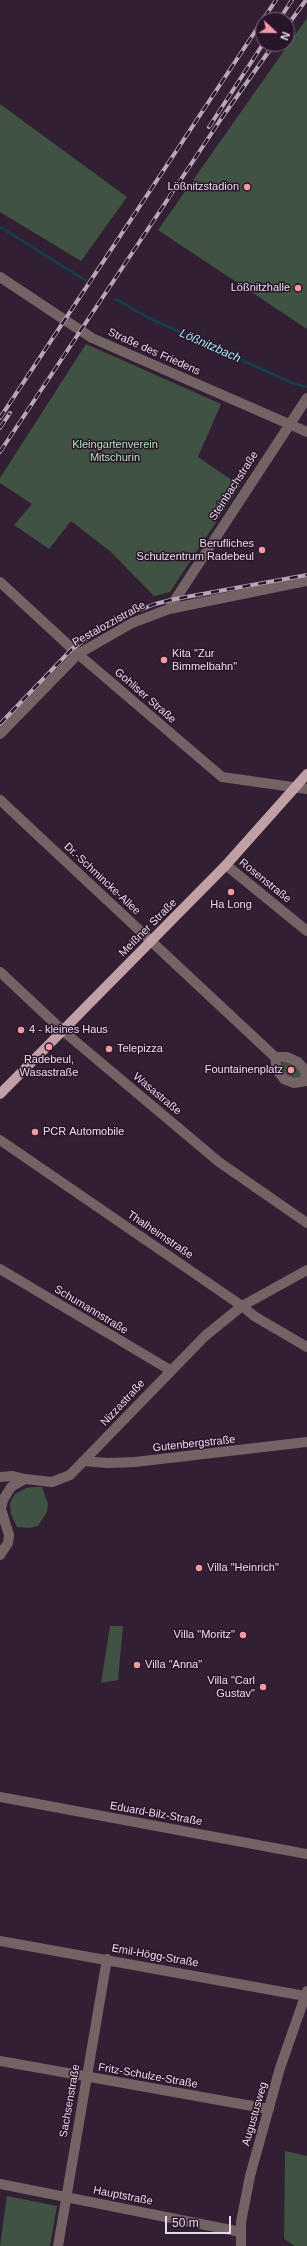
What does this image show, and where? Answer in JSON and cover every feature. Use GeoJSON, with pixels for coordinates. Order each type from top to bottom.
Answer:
{"type":"FeatureCollection","features":[{"type":"Feature","properties":{"kind":"main road","name":"Meißner Straße"},"geometry":{"type":"LineString","coordinates":[[0,1094],[62,1030],[152,942],[226,865],[307,774]]}},
{"type":"Feature","properties":{"kind":"street","name":"Straße des Friedens"},"geometry":{"type":"LineString","coordinates":[[0,277],[92,338],[307,432]]}},
{"type":"Feature","properties":{"kind":"street","name":"Steinbachstraße"},"geometry":{"type":"LineString","coordinates":[[169,609],[307,398]]}},
{"type":"Feature","properties":{"kind":"street","name":"Pestalozzistraße"},"geometry":{"type":"LineString","coordinates":[[0,734],[78,654],[132,623],[169,609],[307,581]]}},
{"type":"Feature","properties":{"kind":"street","name":"Gohliser Straße"},"geometry":{"type":"LineString","coordinates":[[0,582],[78,654],[222,777],[307,789]]}},
{"type":"Feature","properties":{"kind":"street","name":"Dr.-Schmincke-Allee"},"geometry":{"type":"LineString","coordinates":[[0,800],[275,1057],[277,1070],[284,1079],[294,1083],[307,1081],[304,1069],[298,1062],[287,1057],[275,1057]]}},
{"type":"Feature","properties":{"kind":"street","name":"Rosenstraße"},"geometry":{"type":"LineString","coordinates":[[226,865],[307,931]]}},
{"type":"Feature","properties":{"kind":"street","name":"Wasastraße"},"geometry":{"type":"LineString","coordinates":[[0,972],[62,1030],[219,1162],[307,1223]]}},
{"type":"Feature","properties":{"kind":"street","name":"Thalheimstraße"},"geometry":{"type":"LineString","coordinates":[[0,1140],[242,1306],[254,1316],[307,1348]]}},
{"type":"Feature","properties":{"kind":"street","name":"Schumannstraße"},"geometry":{"type":"LineString","coordinates":[[0,1269],[170,1370]]}},
{"type":"Feature","properties":{"kind":"street","name":"Nizzastraße"},"geometry":{"type":"LineString","coordinates":[[25,1479],[52,1482],[70,1475],[170,1370],[205,1336],[242,1306],[307,1270]]}},
{"type":"Feature","properties":{"kind":"street","name":"Gutenbergstraße"},"geometry":{"type":"LineString","coordinates":[[84,1461],[107,1463],[135,1462],[307,1442]]}},
{"type":"Feature","properties":{"kind":"street"},"geometry":{"type":"LineString","coordinates":[[0,1477],[25,1479]]}},
{"type":"Feature","properties":{"kind":"street"},"geometry":{"type":"LineString","coordinates":[[0,1555],[8,1543],[10,1535],[1,1509],[7,1491],[25,1479]]}},
{"type":"Feature","properties":{"kind":"street"},"geometry":{"type":"LineString","coordinates":[[0,1482],[7,1491]]}},
{"type":"Feature","properties":{"kind":"street","name":"Eduard-Bilz-Straße"},"geometry":{"type":"LineString","coordinates":[[0,1797],[307,1854]]}},
{"type":"Feature","properties":{"kind":"street","name":"Emil-Högg-Straße"},"geometry":{"type":"LineString","coordinates":[[0,1941],[306,1994]]}},
{"type":"Feature","properties":{"kind":"street","name":"Sachsenstraße"},"geometry":{"type":"LineString","coordinates":[[58,2246],[107,1960]]}},
{"type":"Feature","properties":{"kind":"street","name":"Augustusweg"},"geometry":{"type":"LineString","coordinates":[[241,2246],[241,2232],[250,2176],[280,2068],[306,1994]]}},
{"type":"Feature","properties":{"kind":"street","name":"Fritz-Schulze-Straße"},"geometry":{"type":"LineString","coordinates":[[0,2061],[269,2109]]}},
{"type":"Feature","properties":{"kind":"street","name":"Hauptstraße"},"geometry":{"type":"LineString","coordinates":[[0,2184],[241,2232]]}},
{"type":"Feature","properties":{"kind":"green space","name":"Lößnitzstadion"},"geometry":{"type":"Polygon","coordinates":[[[307,18],[307,329],[158,230],[283,52],[295,52],[295,35],[307,18]]]}},
{"type":"Feature","properties":{"kind":"green space"},"geometry":{"type":"Polygon","coordinates":[[[0,104],[127,197],[81,261],[0,212],[0,104]]]}},
{"type":"Feature","properties":{"kind":"green space","name":"Kleingartenverein Mitschurin"},"geometry":{"type":"Polygon","coordinates":[[[86,344],[221,404],[198,457],[240,486],[170,592],[154,596],[111,552],[71,521],[49,549],[14,525],[32,504],[0,483],[0,478],[86,344]]]}},
{"type":"Feature","properties":{"kind":"green space"},"geometry":{"type":"Polygon","coordinates":[[[284,1061],[293,1063],[303,1076],[299,1079],[286,1074],[280,1065],[284,1061]]]}},
{"type":"Feature","properties":{"kind":"green space"},"geometry":{"type":"Polygon","coordinates":[[[42,1487],[48,1504],[47,1512],[38,1526],[29,1528],[17,1527],[11,1514],[10,1503],[15,1494],[26,1488],[42,1487]]]}},
{"type":"Feature","properties":{"kind":"green space"},"geometry":{"type":"Polygon","coordinates":[[[110,1626],[123,1626],[118,1680],[101,1683],[110,1626]]]}},
{"type":"Feature","properties":{"kind":"green space"},"geometry":{"type":"Polygon","coordinates":[[[285,2151],[307,2156],[307,2246],[295,2246],[284,2239],[285,2151]]]}},
{"type":"Feature","properties":{"kind":"green space"},"geometry":{"type":"Polygon","coordinates":[[[7,2196],[57,2206],[50,2246],[0,2246],[7,2196]]]}},
{"type":"Feature","properties":{"kind":"waterway","name":"Lößnitzbach"},"geometry":{"type":"LineString","coordinates":[[0,227],[85,280]]}},
{"type":"Feature","properties":{"kind":"waterway","name":"Lößnitzbach"},"geometry":{"type":"LineString","coordinates":[[116,299],[147,317],[292,383],[307,387]]}},
{"type":"Feature","properties":{"kind":"tram line"},"geometry":{"type":"LineString","coordinates":[[0,1092],[224,864],[307,771]]}},
{"type":"Feature","properties":{"kind":"railway"},"geometry":{"type":"LineString","coordinates":[[0,418],[276,0]]}},
{"type":"Feature","properties":{"kind":"railway"},"geometry":{"type":"LineString","coordinates":[[284,12],[292,0]]}},
{"type":"Feature","properties":{"kind":"railway"},"geometry":{"type":"LineString","coordinates":[[295,15],[306,0]]}},
{"type":"Feature","properties":{"kind":"railway"},"geometry":{"type":"LineString","coordinates":[[209,127],[258,52]]}},
{"type":"Feature","properties":{"kind":"railway"},"geometry":{"type":"LineString","coordinates":[[0,452],[221,119],[268,52]]}},
{"type":"Feature","properties":{"kind":"railway"},"geometry":{"type":"LineString","coordinates":[[0,428],[10,413]]}},
{"type":"Feature","properties":{"kind":"railway"},"geometry":{"type":"LineString","coordinates":[[0,724],[72,649],[96,632],[137,611],[155,604],[175,599],[307,575]]}},
{"type":"Feature","properties":{"kind":"place","name":"Lößnitzstadion"},"geometry":{"type":"Point","coordinates":[247,187]}},
{"type":"Feature","properties":{"kind":"place","name":"Lößnitzhalle"},"geometry":{"type":"Point","coordinates":[298,288]}},
{"type":"Feature","properties":{"kind":"place","name":"Berufliches Schulzentrum Radebeul"},"geometry":{"type":"Point","coordinates":[262,550]}},
{"type":"Feature","properties":{"kind":"place","name":"Kita \"Zur Bimmelbahn\""},"geometry":{"type":"Point","coordinates":[164,660]}},
{"type":"Feature","properties":{"kind":"place","name":"Ha Long"},"geometry":{"type":"Point","coordinates":[231,892]}},
{"type":"Feature","properties":{"kind":"place","name":"4 - kleines Haus"},"geometry":{"type":"Point","coordinates":[21,1030]}},
{"type":"Feature","properties":{"kind":"place","name":"Radebeul, Wasastraße"},"geometry":{"type":"Point","coordinates":[49,1047]}},
{"type":"Feature","properties":{"kind":"place","name":"Telepizza"},"geometry":{"type":"Point","coordinates":[109,1049]}},
{"type":"Feature","properties":{"kind":"place","name":"Fountainenplatz"},"geometry":{"type":"Point","coordinates":[291,1070]}},
{"type":"Feature","properties":{"kind":"place","name":"PCR Automobile"},"geometry":{"type":"Point","coordinates":[35,1132]}},
{"type":"Feature","properties":{"kind":"place","name":"Villa \"Heinrich\""},"geometry":{"type":"Point","coordinates":[199,1568]}},
{"type":"Feature","properties":{"kind":"place","name":"Villa \"Moritz\""},"geometry":{"type":"Point","coordinates":[243,1635]}},
{"type":"Feature","properties":{"kind":"place","name":"Villa \"Anna\""},"geometry":{"type":"Point","coordinates":[137,1665]}},
{"type":"Feature","properties":{"kind":"place","name":"Villa \"Carl Gustav\""},"geometry":{"type":"Point","coordinates":[263,1687]}}]}
